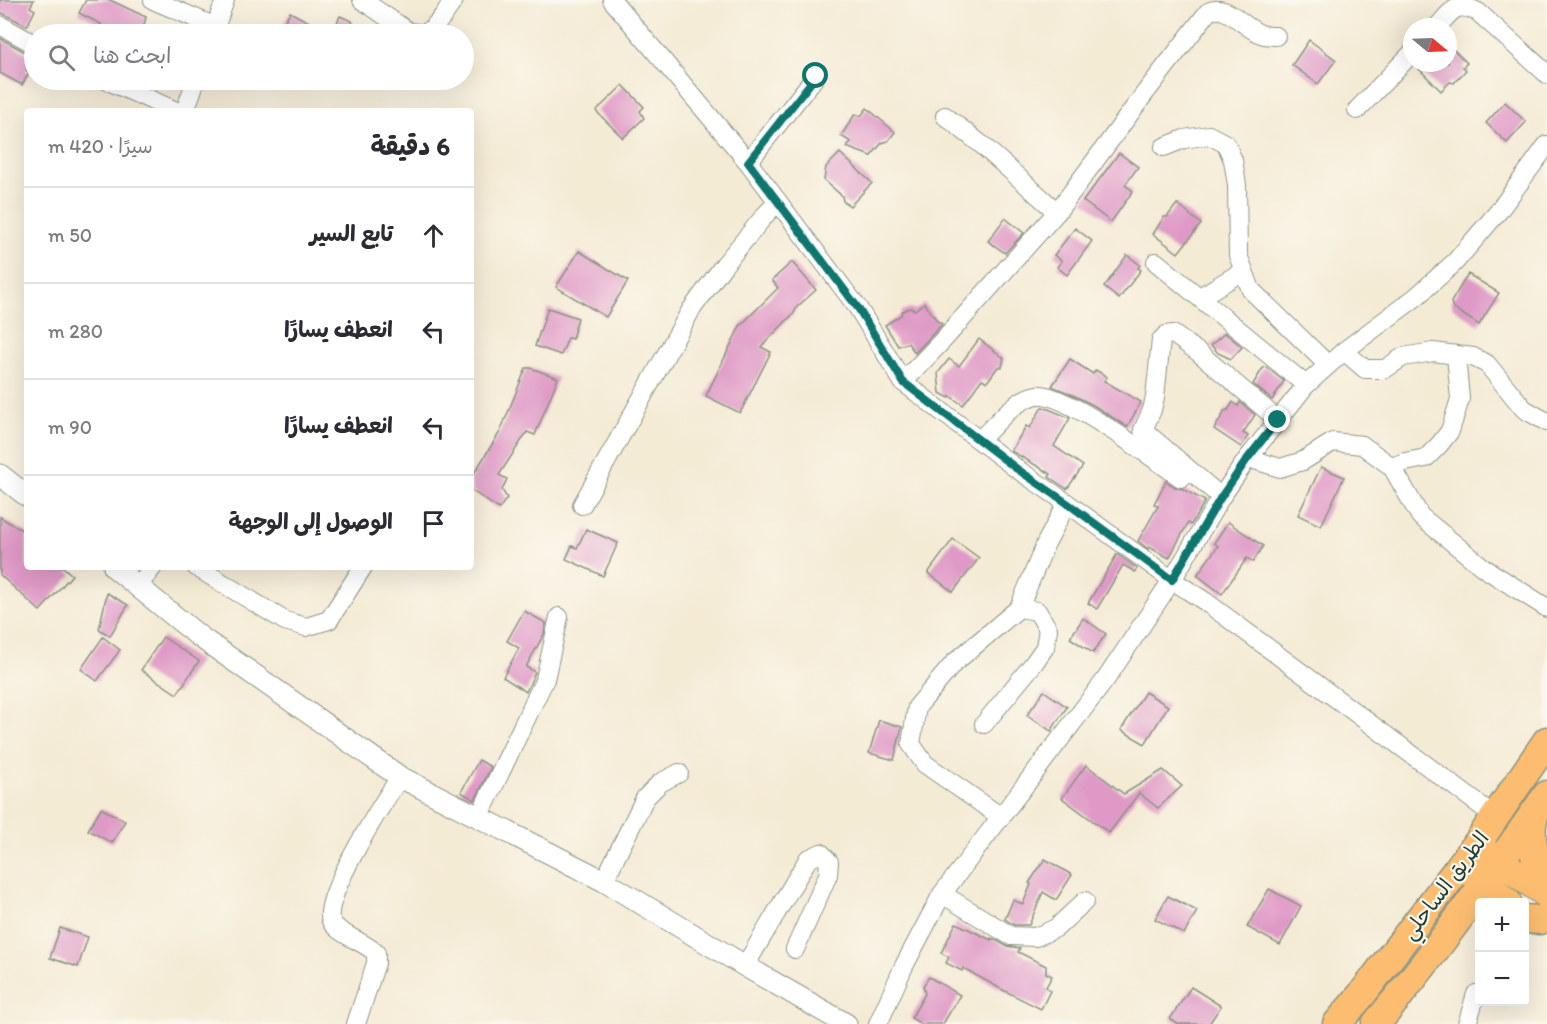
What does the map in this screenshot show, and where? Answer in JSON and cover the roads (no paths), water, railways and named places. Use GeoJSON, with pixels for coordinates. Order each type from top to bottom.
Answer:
{"type":"FeatureCollection","features":[{"type":"Feature","properties":{"kind":"highway","name":"الطريق الساحلي"},"geometry":{"type":"LineString","coordinates":[[1337,1024],[1468,855],[1547,741]]}},
{"type":"Feature","properties":{"kind":"highway","name":"الطريق الساحلي"},"geometry":{"type":"LineString","coordinates":[[1376,1024],[1440,942],[1541,804]]}},
{"type":"Feature","properties":{"kind":"highway"},"geometry":{"type":"LineString","coordinates":[[1541,804],[1532,826],[1533,841],[1547,888]]}},
{"type":"Feature","properties":{"kind":"highway"},"geometry":{"type":"LineString","coordinates":[[1440,942],[1450,934],[1475,925]]}},
{"type":"Feature","properties":{"kind":"main road"},"geometry":{"type":"LineString","coordinates":[[1468,855],[1538,911]]}},
{"type":"Feature","properties":{"kind":"main road"},"geometry":{"type":"LineString","coordinates":[[1492,872],[1505,898]]}},
{"type":"Feature","properties":{"kind":"street"},"geometry":{"type":"LineString","coordinates":[[153,0],[200,24]]}},
{"type":"Feature","properties":{"kind":"street"},"geometry":{"type":"LineString","coordinates":[[216,24],[225,0]]}},
{"type":"Feature","properties":{"kind":"street"},"geometry":{"type":"LineString","coordinates":[[362,0],[397,24]]}},
{"type":"Feature","properties":{"kind":"street"},"geometry":{"type":"LineString","coordinates":[[437,24],[454,0]]}},
{"type":"Feature","properties":{"kind":"street"},"geometry":{"type":"LineString","coordinates":[[612,0],[748,162],[858,308],[903,382],[1017,469],[1206,602],[1496,817]]}},
{"type":"Feature","properties":{"kind":"street"},"geometry":{"type":"LineString","coordinates":[[903,382],[1057,212],[1145,93],[1203,6],[1221,9],[1258,33],[1276,36]]}},
{"type":"Feature","properties":{"kind":"street"},"geometry":{"type":"LineString","coordinates":[[1446,18],[1455,8],[1467,7],[1478,12],[1547,74]]}},
{"type":"Feature","properties":{"kind":"street"},"geometry":{"type":"LineString","coordinates":[[0,25],[24,38]]}},
{"type":"Feature","properties":{"kind":"street"},"geometry":{"type":"LineString","coordinates":[[1357,110],[1403,62]]}},
{"type":"Feature","properties":{"kind":"street"},"geometry":{"type":"LineString","coordinates":[[748,162],[816,76]]}},
{"type":"Feature","properties":{"kind":"street"},"geometry":{"type":"LineString","coordinates":[[129,90],[169,108]]}},
{"type":"Feature","properties":{"kind":"street"},"geometry":{"type":"LineString","coordinates":[[186,108],[192,90]]}},
{"type":"Feature","properties":{"kind":"street"},"geometry":{"type":"LineString","coordinates":[[945,116],[982,145],[1057,212]]}},
{"type":"Feature","properties":{"kind":"street"},"geometry":{"type":"LineString","coordinates":[[1164,147],[1184,139],[1209,135],[1226,144],[1233,160],[1237,185],[1238,255],[1251,290],[1328,365]]}},
{"type":"Feature","properties":{"kind":"street"},"geometry":{"type":"LineString","coordinates":[[878,1024],[904,966],[942,894],[1106,679],[1172,580],[1221,497],[1248,458],[1306,385],[1344,351],[1416,297],[1455,261],[1498,212],[1547,145]]}},
{"type":"Feature","properties":{"kind":"street"},"geometry":{"type":"LineString","coordinates":[[582,505],[691,310],[724,265],[778,202]]}},
{"type":"Feature","properties":{"kind":"street"},"geometry":{"type":"LineString","coordinates":[[1156,261],[1306,385]]}},
{"type":"Feature","properties":{"kind":"street"},"geometry":{"type":"LineString","coordinates":[[1200,297],[1243,271]]}},
{"type":"Feature","properties":{"kind":"street"},"geometry":{"type":"LineString","coordinates":[[1221,497],[1143,430],[1155,397],[1161,340],[1166,334],[1173,334],[1198,352],[1278,420]]}},
{"type":"Feature","properties":{"kind":"street"},"geometry":{"type":"LineString","coordinates":[[1344,351],[1365,369],[1384,369],[1403,357],[1434,352],[1473,357],[1487,364],[1524,409],[1547,422]]}},
{"type":"Feature","properties":{"kind":"street"},"geometry":{"type":"LineString","coordinates":[[1392,467],[1426,458],[1450,431],[1460,399],[1456,355]]}},
{"type":"Feature","properties":{"kind":"street"},"geometry":{"type":"LineString","coordinates":[[980,440],[1020,401],[1039,394],[1059,399],[1134,443],[1181,478]]}},
{"type":"Feature","properties":{"kind":"street"},"geometry":{"type":"LineString","coordinates":[[1248,458],[1280,468],[1303,461],[1333,442],[1362,446],[1392,467],[1420,516],[1484,568],[1547,608]]}},
{"type":"Feature","properties":{"kind":"street"},"geometry":{"type":"LineString","coordinates":[[0,475],[24,494]]}},
{"type":"Feature","properties":{"kind":"street"},"geometry":{"type":"LineString","coordinates":[[1001,817],[925,764],[911,744],[917,708],[954,663],[1019,608],[1041,552],[1067,503]]}},
{"type":"Feature","properties":{"kind":"street"},"geometry":{"type":"LineString","coordinates":[[127,574],[142,570]]}},
{"type":"Feature","properties":{"kind":"street"},"geometry":{"type":"LineString","coordinates":[[201,570],[285,621],[306,627],[329,620],[361,570]]}},
{"type":"Feature","properties":{"kind":"street"},"geometry":{"type":"LineString","coordinates":[[127,574],[200,637],[400,777],[604,881],[846,1024]]}},
{"type":"Feature","properties":{"kind":"street"},"geometry":{"type":"LineString","coordinates":[[984,724],[1046,647],[1048,629],[1037,611],[1019,608]]}},
{"type":"Feature","properties":{"kind":"street"},"geometry":{"type":"LineString","coordinates":[[478,817],[545,679],[559,617]]}},
{"type":"Feature","properties":{"kind":"street"},"geometry":{"type":"LineString","coordinates":[[604,881],[645,798],[660,783],[680,773]]}},
{"type":"Feature","properties":{"kind":"street"},"geometry":{"type":"LineString","coordinates":[[356,1024],[376,963],[376,953],[370,946],[336,928],[330,920],[329,911],[336,890],[351,860],[400,777]]}},
{"type":"Feature","properties":{"kind":"street"},"geometry":{"type":"LineString","coordinates":[[745,966],[808,859],[821,853],[829,862],[828,875],[795,949]]}},
{"type":"Feature","properties":{"kind":"street"},"geometry":{"type":"LineString","coordinates":[[942,894],[1011,936],[1036,937],[1056,928],[1085,901]]}},
{"type":"Feature","properties":{"kind":"street"},"geometry":{"type":"LineString","coordinates":[[1467,1024],[1475,997]]}}]}
